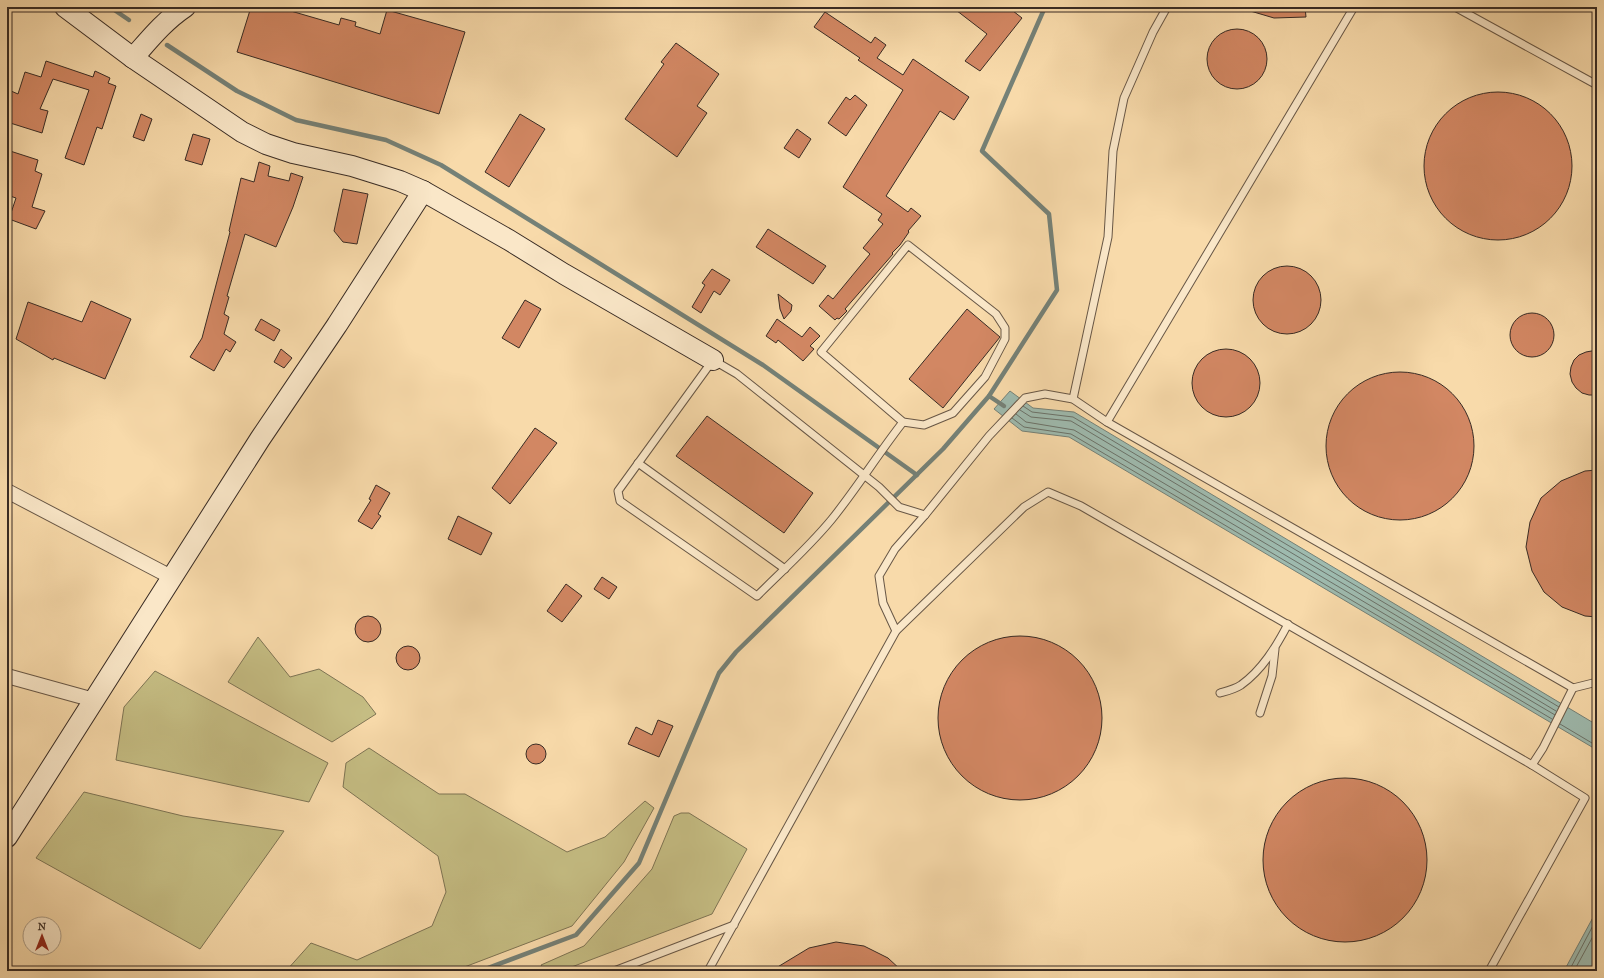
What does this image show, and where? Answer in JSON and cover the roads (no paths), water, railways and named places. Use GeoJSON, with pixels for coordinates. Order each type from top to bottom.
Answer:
{"type":"FeatureCollection","features":[{"type":"Feature","properties":{"kind":"street"},"geometry":{"type":"LineString","coordinates":[[65,7],[133,58],[242,132],[266,144],[293,153],[352,166],[423,191],[713,360]]}},
{"type":"Feature","properties":{"kind":"street"},"geometry":{"type":"LineString","coordinates":[[133,58],[159,28],[175,13],[185,7]]}},
{"type":"Feature","properties":{"kind":"street"},"geometry":{"type":"LineString","coordinates":[[7,837],[260,439],[337,325],[423,191]]}},
{"type":"Feature","properties":{"kind":"street"},"geometry":{"type":"LineString","coordinates":[[7,491],[23,501],[120,549],[173,578]]}},
{"type":"Feature","properties":{"kind":"street"},"geometry":{"type":"LineString","coordinates":[[7,676],[94,700]]}},
{"type":"Feature","properties":{"kind":"lane"},"geometry":{"type":"LineString","coordinates":[[1073,399],[1108,236],[1113,151],[1124,98],[1153,32],[1167,7]]}},
{"type":"Feature","properties":{"kind":"lane"},"geometry":{"type":"LineString","coordinates":[[1107,422],[1354,7]]}},
{"type":"Feature","properties":{"kind":"lane"},"geometry":{"type":"LineString","coordinates":[[1455,7],[1597,85]]}},
{"type":"Feature","properties":{"kind":"lane"},"geometry":{"type":"LineString","coordinates":[[908,245],[996,314],[1005,328],[1006,339],[985,377],[953,413],[924,425],[903,422],[821,352],[908,245]]}},
{"type":"Feature","properties":{"kind":"lane"},"geometry":{"type":"LineString","coordinates":[[903,422],[885,445],[864,475],[831,520],[785,569],[757,596],[620,501],[618,491],[713,360],[737,374],[864,475],[879,487],[899,507],[925,515]]}},
{"type":"Feature","properties":{"kind":"lane"},"geometry":{"type":"LineString","coordinates":[[896,631],[883,603],[879,576],[895,549],[925,515],[989,436],[1025,398],[1044,394],[1073,399],[1107,422],[1573,688],[1597,682]]}},
{"type":"Feature","properties":{"kind":"lane"},"geometry":{"type":"LineString","coordinates":[[638,463],[785,569]]}},
{"type":"Feature","properties":{"kind":"lane"},"geometry":{"type":"LineString","coordinates":[[708,971],[896,631],[1024,507],[1048,492],[1081,506],[1532,765],[1585,798],[1489,971]]}},
{"type":"Feature","properties":{"kind":"lane"},"geometry":{"type":"LineString","coordinates":[[1220,693],[1240,686],[1254,674],[1275,649],[1288,624]]}},
{"type":"Feature","properties":{"kind":"lane"},"geometry":{"type":"LineString","coordinates":[[1260,713],[1272,676],[1275,649]]}},
{"type":"Feature","properties":{"kind":"lane"},"geometry":{"type":"LineString","coordinates":[[1532,765],[1543,748],[1573,688]]}},
{"type":"Feature","properties":{"kind":"lane"},"geometry":{"type":"LineString","coordinates":[[614,971],[734,925]]}},
{"type":"Feature","properties":{"kind":"water"},"geometry":{"type":"Polygon","coordinates":[[[1010,391],[1033,408],[1074,412],[1597,725],[1597,750],[1069,437],[1022,431],[994,409],[1010,391]]]}},
{"type":"Feature","properties":{"kind":"water"},"geometry":{"type":"Polygon","coordinates":[[[1597,910],[1597,971],[1564,971],[1597,910]]]}},
{"type":"Feature","properties":{"kind":"waterway"},"geometry":{"type":"LineString","coordinates":[[110,7],[129,20]]}},
{"type":"Feature","properties":{"kind":"waterway"},"geometry":{"type":"LineString","coordinates":[[480,971],[576,935],[639,863],[719,673],[736,652],[943,449],[989,396],[1057,290],[1049,214],[982,151],[1045,7]]}},
{"type":"Feature","properties":{"kind":"waterway"},"geometry":{"type":"LineString","coordinates":[[167,45],[237,91],[296,120],[386,140],[441,165],[763,365],[917,475]]}},
{"type":"Feature","properties":{"kind":"waterway"},"geometry":{"type":"LineString","coordinates":[[989,396],[1004,406]]}}]}
